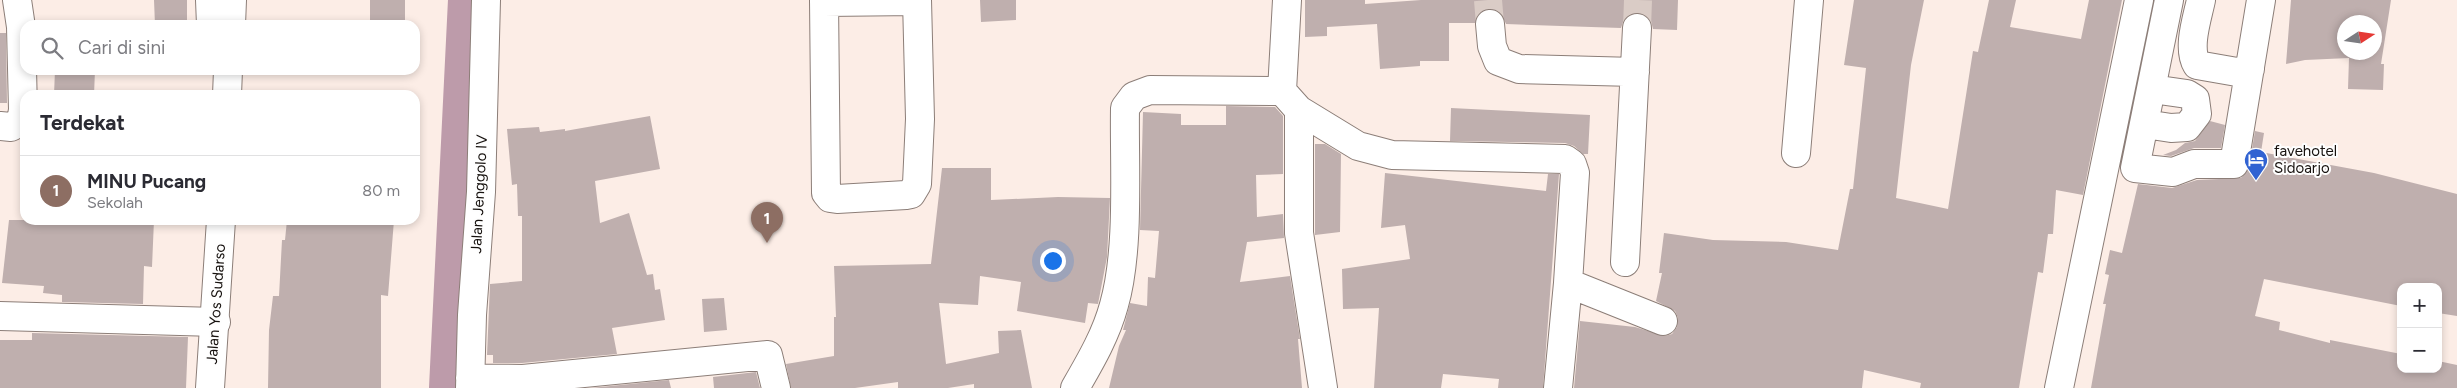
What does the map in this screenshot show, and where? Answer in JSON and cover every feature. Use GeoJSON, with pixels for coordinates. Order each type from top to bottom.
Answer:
{"type":"FeatureCollection","features":[{"type":"Feature","properties":{"kind":"street"},"geometry":{"type":"LineString","coordinates":[[17,0],[11,27],[20,90]]}},
{"type":"Feature","properties":{"kind":"street"},"geometry":{"type":"LineString","coordinates":[[210,0],[211,20]]}},
{"type":"Feature","properties":{"kind":"street"},"geometry":{"type":"LineString","coordinates":[[231,20],[232,0]]}},
{"type":"Feature","properties":{"kind":"street","name":"Jalan Jenggolo IV"},"geometry":{"type":"LineString","coordinates":[[470,383],[481,192],[486,0]]}},
{"type":"Feature","properties":{"kind":"street"},"geometry":{"type":"LineString","coordinates":[[917,0],[920,120],[917,184],[911,194],[906,196],[830,198],[826,193],[824,1],[917,0]]}},
{"type":"Feature","properties":{"kind":"street"},"geometry":{"type":"LineString","coordinates":[[1287,0],[1290,101],[1299,233],[1323,388]]}},
{"type":"Feature","properties":{"kind":"street"},"geometry":{"type":"LineString","coordinates":[[1796,153],[1809,0]]}},
{"type":"Feature","properties":{"kind":"street"},"geometry":{"type":"LineString","coordinates":[[2059,388],[2139,0]]}},
{"type":"Feature","properties":{"kind":"street"},"geometry":{"type":"LineString","coordinates":[[2169,0],[2135,168],[2173,172],[2194,164],[2234,164],[2261,0]]}},
{"type":"Feature","properties":{"kind":"street"},"geometry":{"type":"LineString","coordinates":[[2200,0],[2192,57],[2196,65],[2237,72],[2250,69]]}},
{"type":"Feature","properties":{"kind":"street"},"geometry":{"type":"LineString","coordinates":[[1490,24],[1492,46],[1498,61],[1507,66],[1519,69],[1635,72]]}},
{"type":"Feature","properties":{"kind":"street"},"geometry":{"type":"LineString","coordinates":[[1625,262],[1637,28]]}},
{"type":"Feature","properties":{"kind":"street"},"geometry":{"type":"LineString","coordinates":[[227,90],[228,75]]}},
{"type":"Feature","properties":{"kind":"street"},"geometry":{"type":"LineString","coordinates":[[2145,124],[2171,128],[2187,127],[2197,114],[2195,100],[2187,94],[2152,89]]}},
{"type":"Feature","properties":{"kind":"street"},"geometry":{"type":"LineString","coordinates":[[1075,388],[1096,351],[1114,305],[1123,247],[1125,108],[1134,96],[1150,90],[1290,101],[1358,146],[1392,155],[1565,159],[1572,164],[1575,173],[1568,283],[1558,388]]}},
{"type":"Feature","properties":{"kind":"street"},"geometry":{"type":"LineString","coordinates":[[0,126],[11,127],[20,122]]}},
{"type":"Feature","properties":{"kind":"street","name":"Jalan Yos Sudarso"},"geometry":{"type":"LineString","coordinates":[[210,388],[216,322],[221,225]]}},
{"type":"Feature","properties":{"kind":"street"},"geometry":{"type":"LineString","coordinates":[[1568,283],[1663,321]]}},
{"type":"Feature","properties":{"kind":"street"},"geometry":{"type":"LineString","coordinates":[[0,316],[216,322]]}},
{"type":"Feature","properties":{"kind":"street"},"geometry":{"type":"LineString","coordinates":[[470,383],[523,379],[766,346],[776,388]]}},
{"type":"Feature","properties":{"kind":"building"},"geometry":{"type":"Polygon","coordinates":[[[154,0],[187,0],[187,20],[155,20],[154,0]]]}},
{"type":"Feature","properties":{"kind":"building"},"geometry":{"type":"Polygon","coordinates":[[[370,0],[405,0],[405,20],[370,20],[370,0]]]}},
{"type":"Feature","properties":{"kind":"building"},"geometry":{"type":"Polygon","coordinates":[[[980,0],[1016,0],[1016,20],[981,22],[980,0]]]}},
{"type":"Feature","properties":{"kind":"building"},"geometry":{"type":"Polygon","coordinates":[[[1305,0],[1365,0],[1365,4],[1421,0],[1678,0],[1677,30],[1653,29],[1651,21],[1646,15],[1637,12],[1629,14],[1624,19],[1621,28],[1506,24],[1502,15],[1496,10],[1488,9],[1481,12],[1475,23],[1449,23],[1449,61],[1420,61],[1420,66],[1380,69],[1377,24],[1327,27],[1327,36],[1305,37],[1305,0]]]}},
{"type":"Feature","properties":{"kind":"building"},"geometry":{"type":"Polygon","coordinates":[[[1854,0],[1924,0],[1911,65],[1896,198],[1948,209],[1973,51],[1978,52],[1989,0],[2016,0],[2010,27],[2081,39],[2089,0],[2122,0],[2083,195],[2056,190],[2053,234],[2048,234],[2043,273],[2038,272],[2019,388],[1920,388],[1921,383],[1864,370],[1862,388],[1574,388],[1580,321],[1635,327],[1665,336],[1672,334],[1677,327],[1678,318],[1675,311],[1656,301],[1662,273],[1659,273],[1664,233],[1713,240],[1786,242],[1838,250],[1850,189],[1853,189],[1866,68],[1844,65],[1854,0]]]}},
{"type":"Feature","properties":{"kind":"building"},"geometry":{"type":"Polygon","coordinates":[[[2291,0],[2391,0],[2382,58],[2382,15],[2337,15],[2337,59],[2305,60],[2286,64],[2291,0]]]}},
{"type":"Feature","properties":{"kind":"building"},"geometry":{"type":"Polygon","coordinates":[[[0,33],[6,33],[7,103],[0,103],[0,33]]]}},
{"type":"Feature","properties":{"kind":"building"},"geometry":{"type":"Polygon","coordinates":[[[2349,60],[2382,60],[2381,64],[2384,64],[2383,90],[2348,89],[2349,60]]]}},
{"type":"Feature","properties":{"kind":"building"},"geometry":{"type":"Polygon","coordinates":[[[55,75],[95,75],[94,90],[54,90],[55,75]]]}},
{"type":"Feature","properties":{"kind":"building"},"geometry":{"type":"Polygon","coordinates":[[[1226,106],[1275,107],[1283,116],[1283,174],[1256,175],[1257,217],[1283,214],[1284,238],[1247,242],[1240,282],[1290,276],[1300,339],[1298,339],[1302,388],[1109,388],[1119,346],[1126,330],[1123,330],[1130,303],[1147,306],[1148,277],[1155,278],[1159,231],[1140,230],[1143,112],[1181,114],[1181,125],[1226,125],[1226,106]]]}},
{"type":"Feature","properties":{"kind":"building"},"geometry":{"type":"Polygon","coordinates":[[[1451,108],[1590,115],[1588,154],[1583,154],[1574,146],[1565,143],[1450,141],[1451,108]]]}},
{"type":"Feature","properties":{"kind":"building"},"geometry":{"type":"Polygon","coordinates":[[[650,116],[660,169],[595,181],[600,223],[629,213],[647,275],[653,274],[655,290],[660,289],[665,320],[612,328],[617,354],[522,363],[493,363],[493,355],[487,355],[490,284],[522,281],[522,216],[518,216],[517,184],[512,185],[507,129],[539,127],[540,132],[565,129],[565,131],[650,116]]]}},
{"type":"Feature","properties":{"kind":"building"},"geometry":{"type":"Polygon","coordinates":[[[2210,121],[2225,125],[2221,148],[2194,148],[2171,156],[2163,155],[2176,150],[2185,143],[2195,141],[2210,121]]]}},
{"type":"Feature","properties":{"kind":"building"},"geometry":{"type":"Polygon","coordinates":[[[2255,131],[2264,133],[2261,152],[2374,173],[2457,194],[2457,316],[2442,314],[2442,283],[2397,283],[2397,305],[2264,279],[2255,316],[2280,322],[2279,330],[2330,343],[2330,340],[2397,353],[2397,373],[2442,373],[2442,362],[2457,365],[2457,388],[2091,388],[2106,304],[2103,304],[2109,275],[2105,274],[2110,250],[2122,253],[2138,184],[2172,188],[2197,180],[2241,178],[2249,167],[2255,131]]]}},
{"type":"Feature","properties":{"kind":"building"},"geometry":{"type":"Polygon","coordinates":[[[1315,144],[1325,144],[1341,154],[1340,232],[1315,235],[1315,144]]]}},
{"type":"Feature","properties":{"kind":"building"},"geometry":{"type":"Polygon","coordinates":[[[942,168],[991,168],[991,200],[1058,197],[1110,198],[1107,257],[1098,304],[1088,303],[1085,323],[1017,311],[1021,282],[980,276],[978,305],[939,303],[946,364],[999,353],[998,331],[1021,330],[1032,388],[974,388],[974,384],[948,388],[898,388],[898,382],[855,388],[791,388],[786,364],[834,356],[834,317],[836,317],[834,266],[931,264],[942,168]]]}},
{"type":"Feature","properties":{"kind":"building"},"geometry":{"type":"Polygon","coordinates":[[[1385,173],[1546,191],[1548,174],[1559,174],[1543,388],[1498,388],[1499,379],[1443,374],[1441,388],[1374,388],[1379,308],[1343,309],[1342,269],[1410,259],[1405,225],[1381,228],[1385,173]]]}},
{"type":"Feature","properties":{"kind":"building"},"geometry":{"type":"Polygon","coordinates":[[[9,220],[20,220],[20,225],[154,225],[152,267],[144,266],[143,304],[62,302],[62,295],[43,293],[44,286],[2,283],[9,220]]]}},
{"type":"Feature","properties":{"kind":"building"},"geometry":{"type":"Polygon","coordinates":[[[286,225],[394,225],[388,296],[381,295],[381,388],[268,388],[269,330],[273,296],[279,296],[282,240],[285,240],[286,225]]]}},
{"type":"Feature","properties":{"kind":"building"},"geometry":{"type":"Polygon","coordinates":[[[724,298],[727,330],[704,332],[702,299],[724,298]]]}},
{"type":"Feature","properties":{"kind":"building"},"geometry":{"type":"Polygon","coordinates":[[[32,333],[188,337],[186,388],[0,388],[0,340],[32,340],[32,333]]]}},
{"type":"Feature","properties":{"kind":"building"},"geometry":{"type":"Polygon","coordinates":[[[756,372],[760,388],[714,388],[713,377],[756,372]]]}},
{"type":"Feature","properties":{"kind":"building"},"geometry":{"type":"Polygon","coordinates":[[[669,380],[671,388],[591,388],[669,380]]]}},
{"type":"Feature","properties":{"kind":"waterway"},"geometry":{"type":"LineString","coordinates":[[452,388],[471,0]]}},
{"type":"Feature","properties":{"kind":"tunnel"},"geometry":{"type":"LineString","coordinates":[[1488,0],[1490,24]]}},
{"type":"Feature","properties":{"kind":"tunnel"},"geometry":{"type":"LineString","coordinates":[[1637,28],[1638,0]]}},
{"type":"Feature","properties":{"kind":"place","name":"favehotel Sidoarjo"},"geometry":{"type":"Point","coordinates":[2256,181]}},
{"type":"Feature","properties":{"kind":"place","name":"MINU Pucang"},"geometry":{"type":"Point","coordinates":[767,243]}}]}
